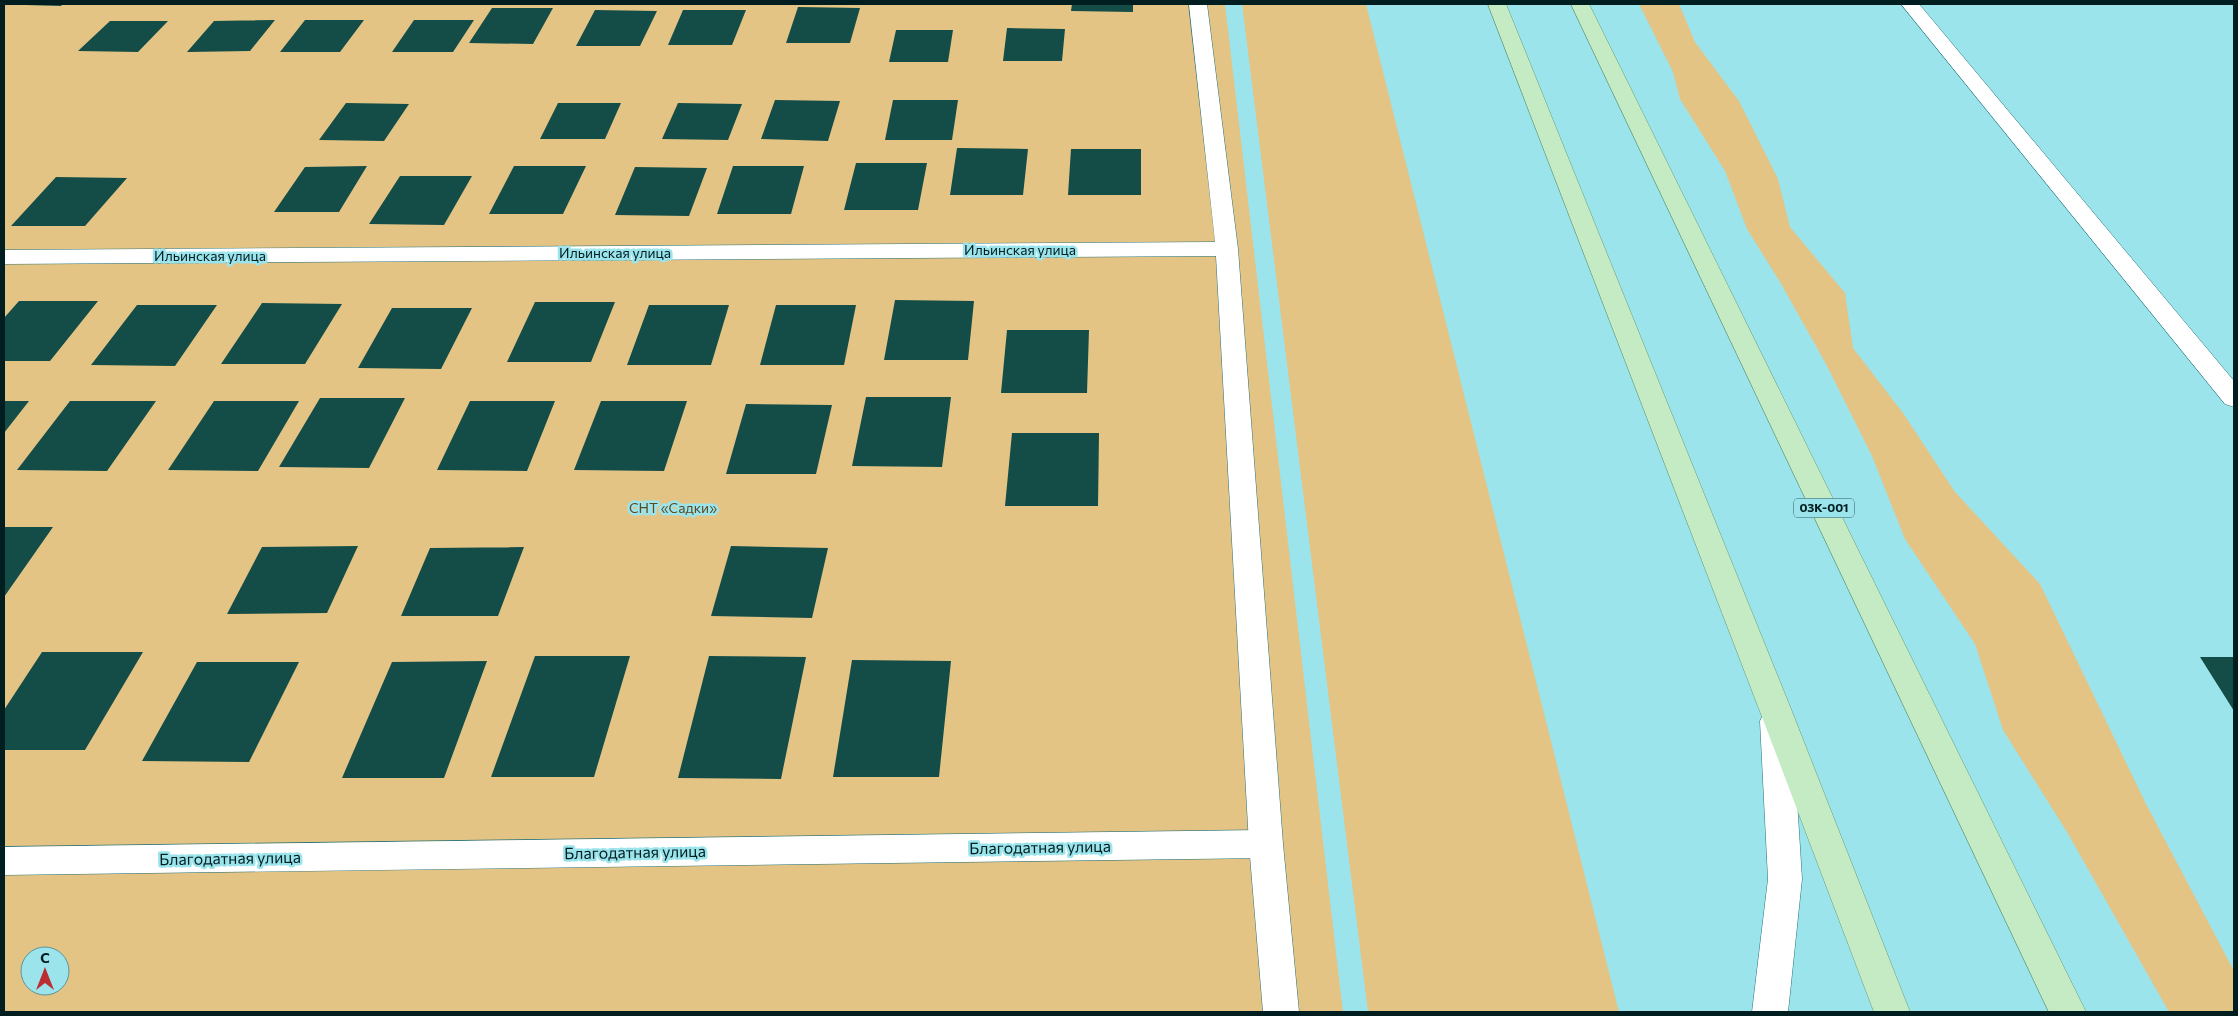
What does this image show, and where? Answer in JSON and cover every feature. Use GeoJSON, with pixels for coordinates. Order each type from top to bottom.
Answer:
{"type":"FeatureCollection","features":[{"type":"Feature","properties":{"kind":"main road"},"geometry":{"type":"LineString","coordinates":[[1497,4],[1775,709],[1892,1012]]}},
{"type":"Feature","properties":{"kind":"main road","name":"03К-001"},"geometry":{"type":"LineString","coordinates":[[1580,4],[2068,1012]]}},
{"type":"Feature","properties":{"kind":"street"},"geometry":{"type":"LineString","coordinates":[[1198,4],[1227,249],[1266,844],[1281,1012]]}},
{"type":"Feature","properties":{"kind":"street"},"geometry":{"type":"LineString","coordinates":[[1910,4],[2234,398]]}},
{"type":"Feature","properties":{"kind":"street","name":"Ильинская улица"},"geometry":{"type":"LineString","coordinates":[[4,257],[1227,249]]}},
{"type":"Feature","properties":{"kind":"street"},"geometry":{"type":"LineString","coordinates":[[1770,1012],[1785,879],[1775,709]]}},
{"type":"Feature","properties":{"kind":"lane","name":"Благодатная улица"},"geometry":{"type":"LineString","coordinates":[[4,861],[1266,844]]}},
{"type":"Feature","properties":{"kind":"green space","name":"СНТ «Садки»"},"geometry":{"type":"Polygon","coordinates":[[[4,4],[1225,4],[1343,1012],[4,1012],[4,4]]]}},
{"type":"Feature","properties":{"kind":"green space"},"geometry":{"type":"Polygon","coordinates":[[[1242,4],[1366,4],[1619,1012],[1368,1012],[1242,4]]]}},
{"type":"Feature","properties":{"kind":"green space"},"geometry":{"type":"Polygon","coordinates":[[[1639,4],[1679,4],[1695,42],[1739,101],[1778,179],[1790,227],[1845,293],[1853,348],[1903,413],[1955,492],[2040,584],[2146,804],[2234,971],[2234,1012],[2169,1012],[2067,832],[2003,730],[1975,644],[1905,539],[1872,456],[1826,364],[1780,282],[1747,229],[1725,171],[1680,99],[1673,72],[1639,4]]]}},
{"type":"Feature","properties":{"kind":"building"},"geometry":{"type":"Polygon","coordinates":[[[63,4],[61,6],[25,5],[63,4]]]}},
{"type":"Feature","properties":{"kind":"building"},"geometry":{"type":"Polygon","coordinates":[[[1072,4],[1133,4],[1133,12],[1071,11],[1072,4]]]}},
{"type":"Feature","properties":{"kind":"building"},"geometry":{"type":"Polygon","coordinates":[[[798,7],[860,8],[850,43],[786,43],[798,7]]]}},
{"type":"Feature","properties":{"kind":"building"},"geometry":{"type":"Polygon","coordinates":[[[492,8],[553,8],[533,44],[469,43],[492,8]]]}},
{"type":"Feature","properties":{"kind":"building"},"geometry":{"type":"Polygon","coordinates":[[[595,10],[657,11],[640,46],[576,46],[595,10]]]}},
{"type":"Feature","properties":{"kind":"building"},"geometry":{"type":"Polygon","coordinates":[[[683,10],[746,10],[732,45],[668,45],[683,10]]]}},
{"type":"Feature","properties":{"kind":"building"},"geometry":{"type":"Polygon","coordinates":[[[275,20],[250,51],[187,52],[214,21],[275,20]]]}},
{"type":"Feature","properties":{"kind":"building"},"geometry":{"type":"Polygon","coordinates":[[[305,20],[364,20],[340,52],[280,52],[305,20]]]}},
{"type":"Feature","properties":{"kind":"building"},"geometry":{"type":"Polygon","coordinates":[[[414,20],[474,20],[453,52],[392,52],[414,20]]]}},
{"type":"Feature","properties":{"kind":"building"},"geometry":{"type":"Polygon","coordinates":[[[110,21],[168,21],[138,52],[78,51],[110,21]]]}},
{"type":"Feature","properties":{"kind":"building"},"geometry":{"type":"Polygon","coordinates":[[[1007,28],[1065,29],[1062,61],[1003,61],[1007,28]]]}},
{"type":"Feature","properties":{"kind":"building"},"geometry":{"type":"Polygon","coordinates":[[[896,30],[953,30],[948,62],[889,62],[896,30]]]}},
{"type":"Feature","properties":{"kind":"building"},"geometry":{"type":"Polygon","coordinates":[[[775,100],[840,101],[828,141],[761,139],[775,100]]]}},
{"type":"Feature","properties":{"kind":"building"},"geometry":{"type":"Polygon","coordinates":[[[893,100],[958,100],[952,140],[885,140],[893,100]]]}},
{"type":"Feature","properties":{"kind":"building"},"geometry":{"type":"Polygon","coordinates":[[[346,103],[409,104],[384,141],[319,140],[346,103]]]}},
{"type":"Feature","properties":{"kind":"building"},"geometry":{"type":"Polygon","coordinates":[[[558,103],[621,103],[605,139],[540,139],[558,103]]]}},
{"type":"Feature","properties":{"kind":"building"},"geometry":{"type":"Polygon","coordinates":[[[678,103],[742,104],[728,140],[662,139],[678,103]]]}},
{"type":"Feature","properties":{"kind":"building"},"geometry":{"type":"Polygon","coordinates":[[[957,148],[1028,149],[1023,195],[950,195],[957,148]]]}},
{"type":"Feature","properties":{"kind":"building"},"geometry":{"type":"Polygon","coordinates":[[[1071,149],[1141,149],[1141,195],[1068,195],[1071,149]]]}},
{"type":"Feature","properties":{"kind":"building"},"geometry":{"type":"Polygon","coordinates":[[[856,163],[927,163],[918,210],[844,210],[856,163]]]}},
{"type":"Feature","properties":{"kind":"building"},"geometry":{"type":"Polygon","coordinates":[[[367,166],[339,212],[274,212],[305,167],[367,166]]]}},
{"type":"Feature","properties":{"kind":"building"},"geometry":{"type":"Polygon","coordinates":[[[514,166],[586,166],[563,214],[489,214],[514,166]]]}},
{"type":"Feature","properties":{"kind":"building"},"geometry":{"type":"Polygon","coordinates":[[[733,166],[804,166],[791,214],[717,214],[733,166]]]}},
{"type":"Feature","properties":{"kind":"building"},"geometry":{"type":"Polygon","coordinates":[[[635,167],[707,168],[689,216],[615,215],[635,167]]]}},
{"type":"Feature","properties":{"kind":"building"},"geometry":{"type":"Polygon","coordinates":[[[400,176],[472,176],[444,225],[369,224],[400,176]]]}},
{"type":"Feature","properties":{"kind":"building"},"geometry":{"type":"Polygon","coordinates":[[[56,177],[127,178],[85,226],[11,226],[56,177]]]}},
{"type":"Feature","properties":{"kind":"building"},"geometry":{"type":"Polygon","coordinates":[[[895,300],[974,301],[968,360],[884,360],[895,300]]]}},
{"type":"Feature","properties":{"kind":"building"},"geometry":{"type":"Polygon","coordinates":[[[19,301],[98,301],[50,361],[4,361],[4,318],[19,301]]]}},
{"type":"Feature","properties":{"kind":"building"},"geometry":{"type":"Polygon","coordinates":[[[535,302],[615,302],[591,362],[507,362],[535,302]]]}},
{"type":"Feature","properties":{"kind":"building"},"geometry":{"type":"Polygon","coordinates":[[[262,303],[342,304],[305,364],[221,364],[262,303]]]}},
{"type":"Feature","properties":{"kind":"building"},"geometry":{"type":"Polygon","coordinates":[[[137,305],[217,305],[175,366],[91,365],[137,305]]]}},
{"type":"Feature","properties":{"kind":"building"},"geometry":{"type":"Polygon","coordinates":[[[649,305],[729,305],[711,365],[627,365],[649,305]]]}},
{"type":"Feature","properties":{"kind":"building"},"geometry":{"type":"Polygon","coordinates":[[[776,305],[856,305],[844,365],[760,365],[776,305]]]}},
{"type":"Feature","properties":{"kind":"building"},"geometry":{"type":"Polygon","coordinates":[[[392,308],[472,308],[441,369],[358,368],[392,308]]]}},
{"type":"Feature","properties":{"kind":"building"},"geometry":{"type":"Polygon","coordinates":[[[1007,330],[1089,330],[1087,393],[1001,393],[1007,330]]]}},
{"type":"Feature","properties":{"kind":"building"},"geometry":{"type":"Polygon","coordinates":[[[866,397],[951,397],[942,467],[852,466],[866,397]]]}},
{"type":"Feature","properties":{"kind":"building"},"geometry":{"type":"Polygon","coordinates":[[[320,398],[405,398],[369,468],[279,467],[320,398]]]}},
{"type":"Feature","properties":{"kind":"building"},"geometry":{"type":"Polygon","coordinates":[[[4,401],[29,401],[4,433],[4,401]]]}},
{"type":"Feature","properties":{"kind":"building"},"geometry":{"type":"Polygon","coordinates":[[[70,401],[156,401],[107,471],[17,470],[70,401]]]}},
{"type":"Feature","properties":{"kind":"building"},"geometry":{"type":"Polygon","coordinates":[[[214,401],[299,401],[258,471],[168,470],[214,401]]]}},
{"type":"Feature","properties":{"kind":"building"},"geometry":{"type":"Polygon","coordinates":[[[470,401],[555,401],[527,471],[437,470],[470,401]]]}},
{"type":"Feature","properties":{"kind":"building"},"geometry":{"type":"Polygon","coordinates":[[[601,401],[687,401],[664,471],[574,470],[601,401]]]}},
{"type":"Feature","properties":{"kind":"building"},"geometry":{"type":"Polygon","coordinates":[[[746,404],[832,405],[816,474],[726,474],[746,404]]]}},
{"type":"Feature","properties":{"kind":"building"},"geometry":{"type":"Polygon","coordinates":[[[1012,433],[1099,433],[1098,506],[1005,506],[1012,433]]]}},
{"type":"Feature","properties":{"kind":"building"},"geometry":{"type":"Polygon","coordinates":[[[4,527],[53,527],[4,597],[4,527]]]}},
{"type":"Feature","properties":{"kind":"building"},"geometry":{"type":"Polygon","coordinates":[[[358,546],[327,613],[227,614],[262,547],[358,546]]]}},
{"type":"Feature","properties":{"kind":"building"},"geometry":{"type":"Polygon","coordinates":[[[731,546],[828,548],[812,618],[711,616],[731,546]]]}},
{"type":"Feature","properties":{"kind":"building"},"geometry":{"type":"Polygon","coordinates":[[[524,547],[498,616],[401,616],[430,548],[524,547]]]}},
{"type":"Feature","properties":{"kind":"building"},"geometry":{"type":"Polygon","coordinates":[[[42,652],[143,652],[85,750],[4,750],[4,710],[42,652]]]}},
{"type":"Feature","properties":{"kind":"building"},"geometry":{"type":"Polygon","coordinates":[[[535,656],[630,656],[594,777],[491,777],[535,656]]]}},
{"type":"Feature","properties":{"kind":"building"},"geometry":{"type":"Polygon","coordinates":[[[709,656],[806,657],[781,779],[678,778],[709,656]]]}},
{"type":"Feature","properties":{"kind":"building"},"geometry":{"type":"Polygon","coordinates":[[[2200,657],[2234,657],[2234,711],[2200,657]]]}},
{"type":"Feature","properties":{"kind":"building"},"geometry":{"type":"Polygon","coordinates":[[[852,660],[951,661],[939,777],[833,777],[852,660]]]}},
{"type":"Feature","properties":{"kind":"building"},"geometry":{"type":"Polygon","coordinates":[[[487,661],[444,778],[342,778],[392,662],[487,661]]]}},
{"type":"Feature","properties":{"kind":"building"},"geometry":{"type":"Polygon","coordinates":[[[197,662],[299,662],[249,762],[142,761],[197,662]]]}}]}
